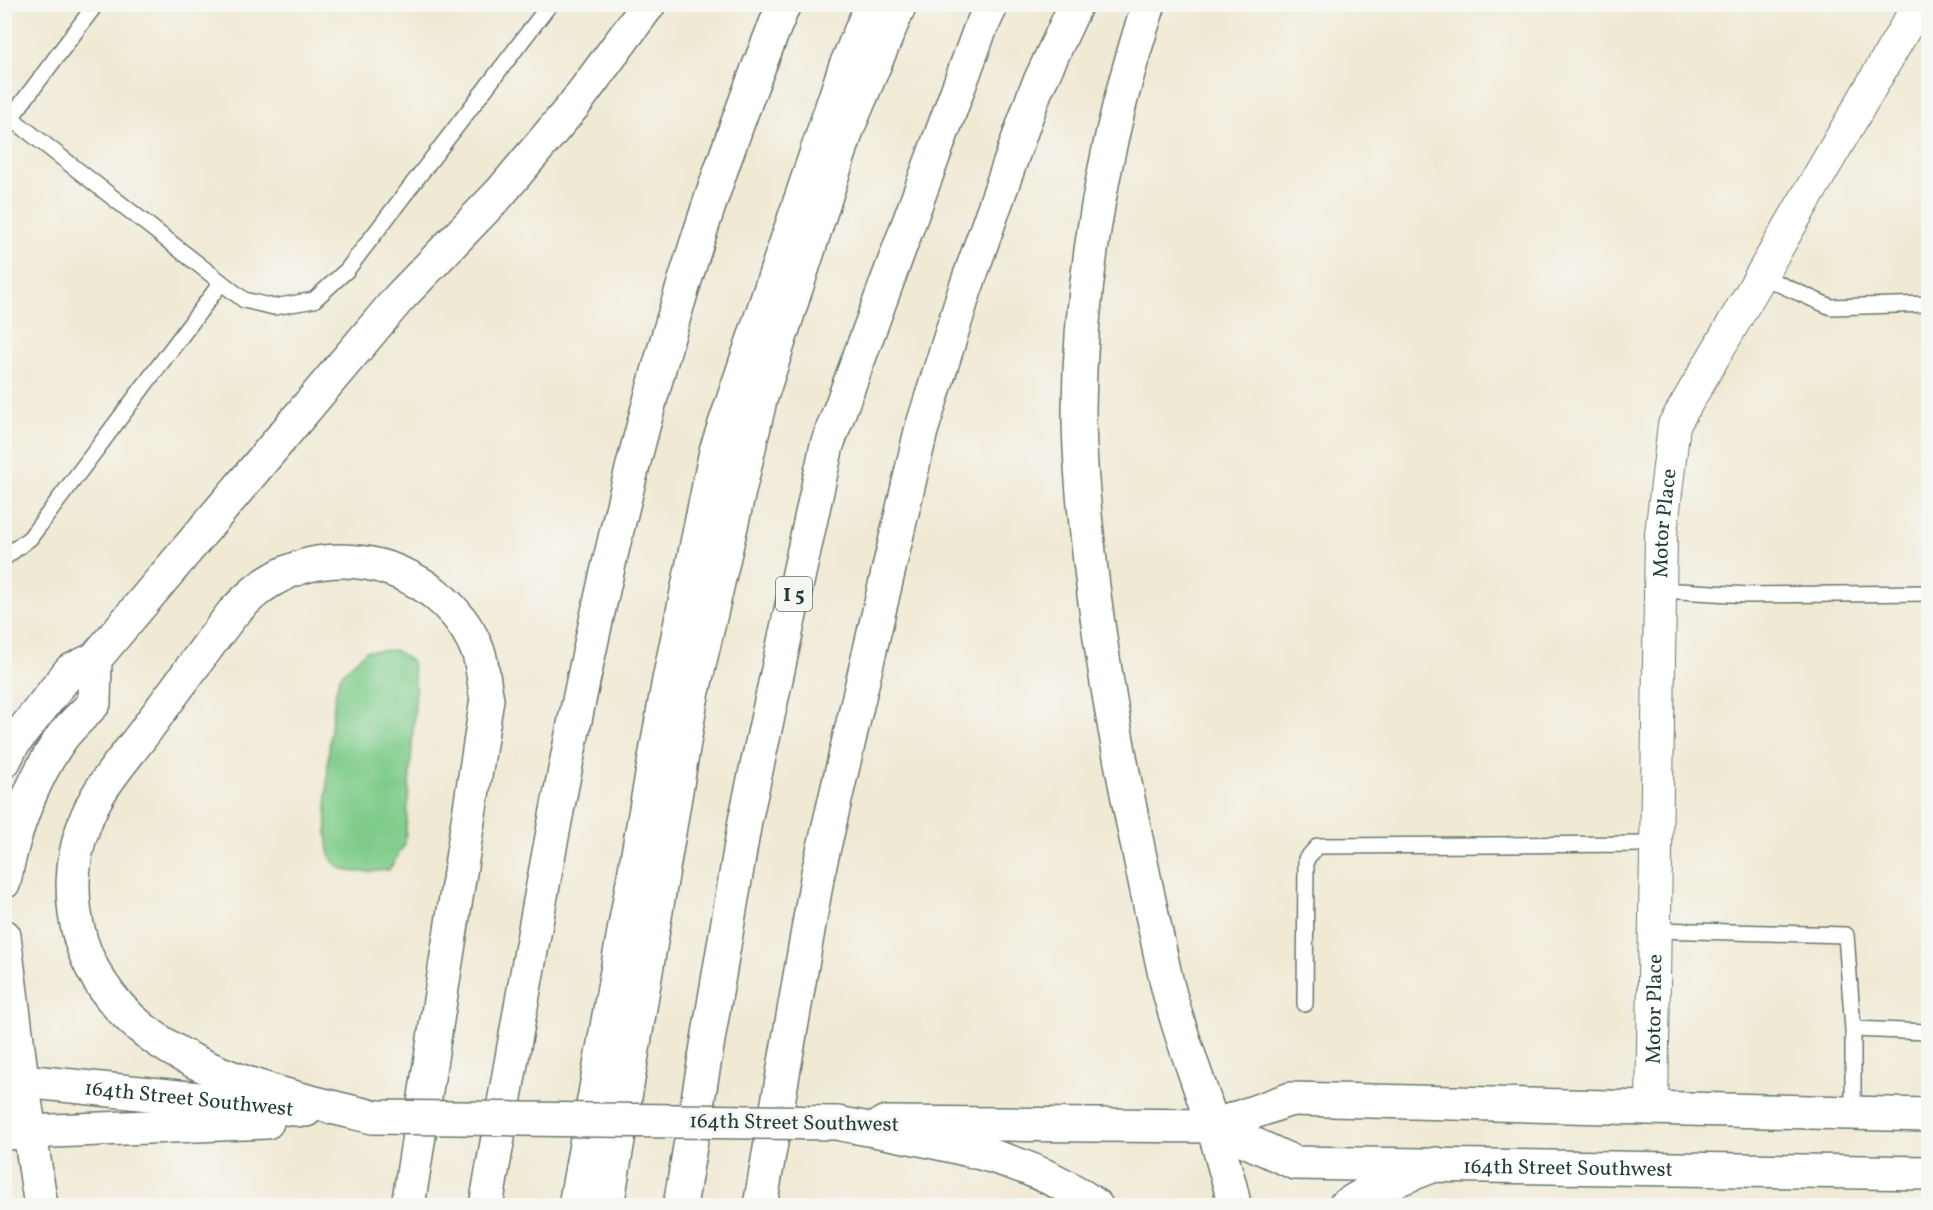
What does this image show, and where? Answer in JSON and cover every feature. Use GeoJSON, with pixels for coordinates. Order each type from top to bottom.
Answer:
{"type":"FeatureCollection","features":[{"type":"Feature","properties":{"kind":"main road"},"geometry":{"type":"LineString","coordinates":[[4,761],[12,745],[70,671],[95,658],[399,298],[507,184],[573,105],[649,4]]}},
{"type":"Feature","properties":{"kind":"main road"},"geometry":{"type":"LineString","coordinates":[[486,1206],[565,762],[597,608],[633,455],[677,303],[723,164],[784,4]]}},
{"type":"Feature","properties":{"kind":"main road"},"geometry":{"type":"LineString","coordinates":[[575,1206],[669,680],[716,452],[845,68],[872,4]]}},
{"type":"Feature","properties":{"kind":"main road"},"geometry":{"type":"LineString","coordinates":[[607,1206],[691,700],[760,400],[848,127],[900,4]]}},
{"type":"Feature","properties":{"kind":"main road","name":"I 5"},"geometry":{"type":"LineString","coordinates":[[680,1206],[745,821],[827,445],[979,32],[992,4]]}},
{"type":"Feature","properties":{"kind":"main road"},"geometry":{"type":"LineString","coordinates":[[760,1206],[818,873],[921,431],[965,290],[1035,92],[1076,4]]}},
{"type":"Feature","properties":{"kind":"main road"},"geometry":{"type":"LineString","coordinates":[[1149,4],[1117,120],[1093,238],[1081,357],[1079,412],[1083,502],[1098,635],[1166,980],[1214,1126],[1234,1206]]}},
{"type":"Feature","properties":{"kind":"main road"},"geometry":{"type":"LineString","coordinates":[[373,1117],[298,1099],[235,1078],[188,1058],[161,1043],[128,1018],[104,989],[87,958],[77,926],[72,892],[75,856],[84,824],[101,789],[232,614],[250,595],[275,578],[314,563],[342,560],[366,562],[398,570],[429,588],[450,607],[465,627],[479,655],[487,699],[408,1206]]}},
{"type":"Feature","properties":{"kind":"main road"},"geometry":{"type":"LineString","coordinates":[[4,882],[12,839],[29,796],[62,737],[94,704],[95,658]]}},
{"type":"Feature","properties":{"kind":"main road"},"geometry":{"type":"LineString","coordinates":[[4,936],[17,1133],[41,1206]]}},
{"type":"Feature","properties":{"kind":"main road","name":"164th Street Southwest"},"geometry":{"type":"LineString","coordinates":[[13,1079],[373,1117]]}},
{"type":"Feature","properties":{"kind":"main road","name":"164th Street Southwest"},"geometry":{"type":"LineString","coordinates":[[17,1133],[373,1117],[1214,1126],[1291,1099],[1929,1115]]}},
{"type":"Feature","properties":{"kind":"main road"},"geometry":{"type":"LineString","coordinates":[[837,1123],[937,1143],[1018,1165],[1065,1184],[1096,1206]]}},
{"type":"Feature","properties":{"kind":"main road","name":"164th Street Southwest"},"geometry":{"type":"LineString","coordinates":[[1214,1126],[1295,1163],[1929,1173]]}},
{"type":"Feature","properties":{"kind":"main road"},"geometry":{"type":"LineString","coordinates":[[1345,1206],[1375,1188],[1437,1164]]}},
{"type":"Feature","properties":{"kind":"street","name":"Motor Place"},"geometry":{"type":"LineString","coordinates":[[1652,1108],[1661,534],[1674,425],[1919,4]]}},
{"type":"Feature","properties":{"kind":"lane"},"geometry":{"type":"LineString","coordinates":[[96,4],[8,122],[243,300],[274,307],[314,300],[347,270],[550,4]]}},
{"type":"Feature","properties":{"kind":"lane"},"geometry":{"type":"LineString","coordinates":[[1761,276],[1831,307],[1929,304]]}},
{"type":"Feature","properties":{"kind":"lane"},"geometry":{"type":"LineString","coordinates":[[4,558],[30,538],[221,283]]}},
{"type":"Feature","properties":{"kind":"lane"},"geometry":{"type":"LineString","coordinates":[[1661,590],[1748,595],[1929,593]]}},
{"type":"Feature","properties":{"kind":"lane"},"geometry":{"type":"LineString","coordinates":[[1305,1004],[1306,859],[1318,846],[1657,844]]}},
{"type":"Feature","properties":{"kind":"lane"},"geometry":{"type":"LineString","coordinates":[[1656,930],[1846,935],[1853,1029],[1853,1112]]}},
{"type":"Feature","properties":{"kind":"lane"},"geometry":{"type":"LineString","coordinates":[[1853,1029],[1929,1032]]}},
{"type":"Feature","properties":{"kind":"green space"},"geometry":{"type":"Polygon","coordinates":[[[395,650],[412,662],[416,691],[405,844],[389,870],[351,871],[337,866],[328,848],[328,769],[336,690],[340,677],[366,651],[395,650]]]}}]}
